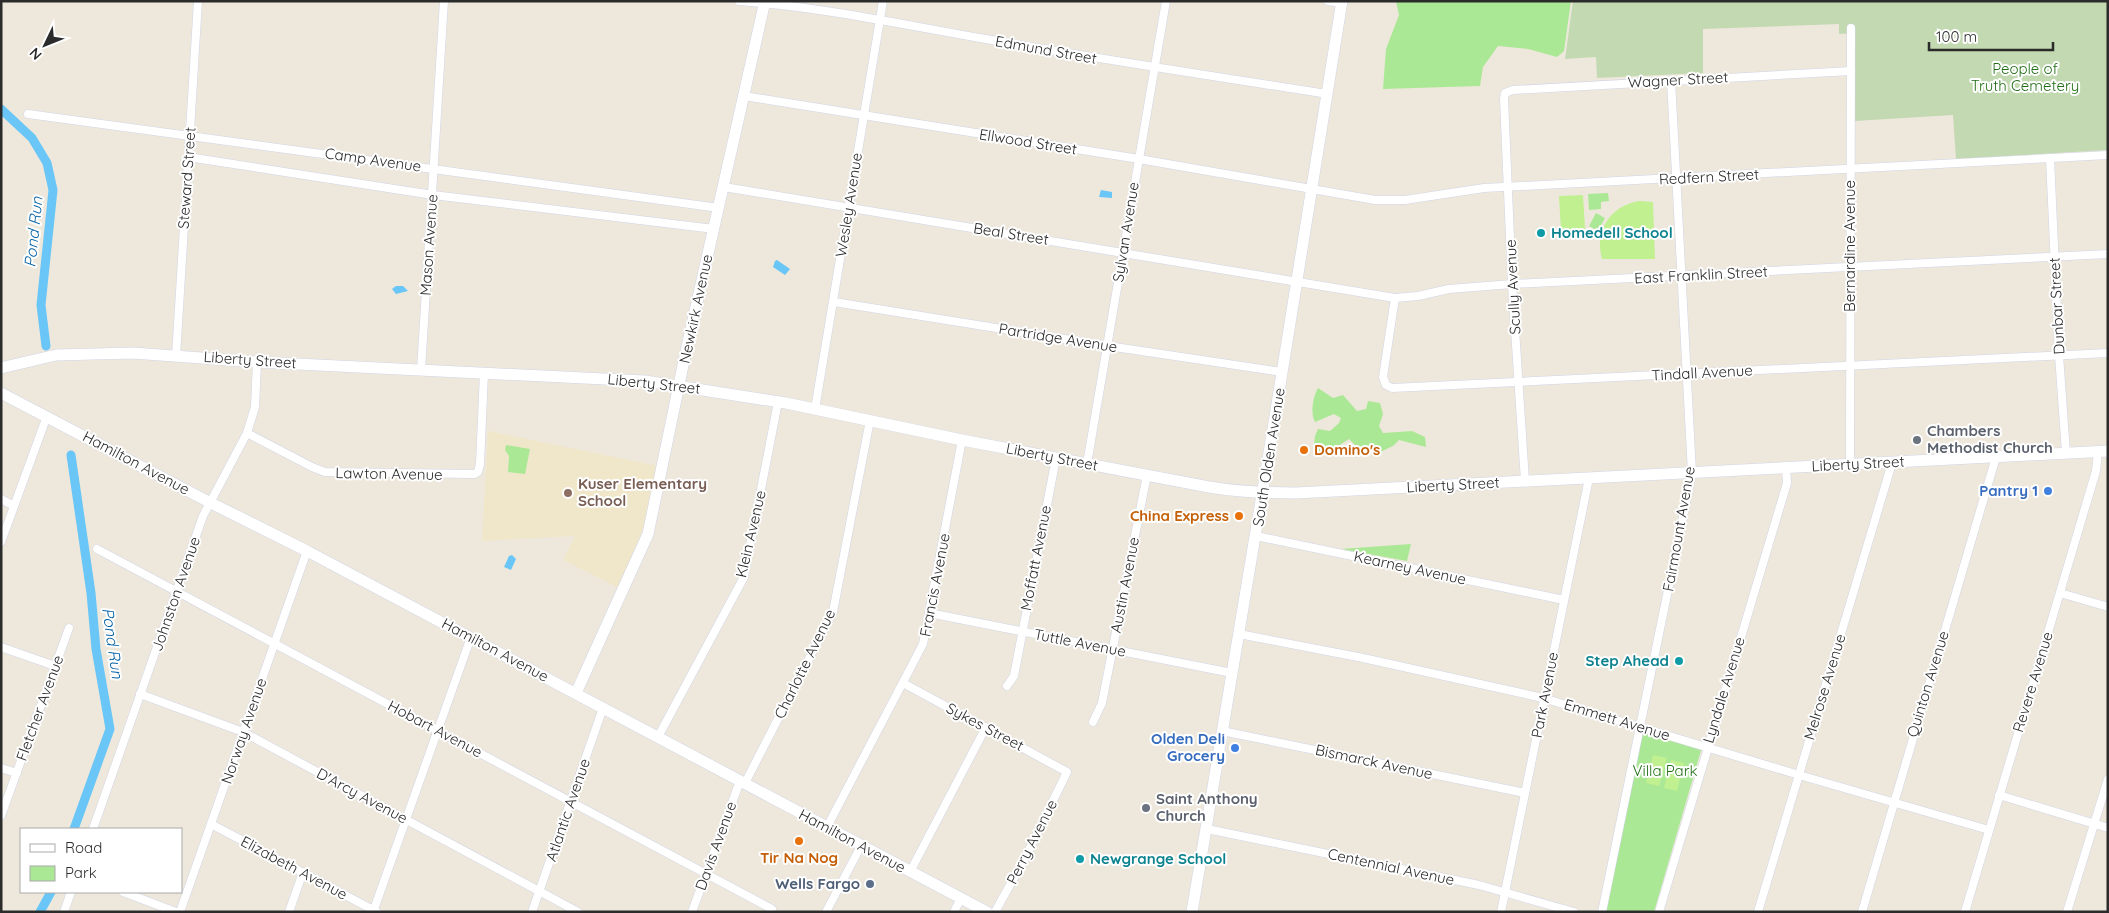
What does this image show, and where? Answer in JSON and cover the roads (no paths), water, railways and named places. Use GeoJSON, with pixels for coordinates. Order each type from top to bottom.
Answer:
{"type":"FeatureCollection","features":[{"type":"Feature","properties":{"kind":"street","name":"Steward Street"},"geometry":{"type":"LineString","coordinates":[[176,356],[198,1]]}},
{"type":"Feature","properties":{"kind":"street","name":"Mason Avenue"},"geometry":{"type":"LineString","coordinates":[[421,370],[444,1]]}},
{"type":"Feature","properties":{"kind":"street","name":"Edmund Street"},"geometry":{"type":"LineString","coordinates":[[739,1],[765,2],[1154,68],[1327,94]]}},
{"type":"Feature","properties":{"kind":"street","name":"Wesley Avenue"},"geometry":{"type":"LineString","coordinates":[[815,409],[883,1]]}},
{"type":"Feature","properties":{"kind":"street","name":"Sylvan Avenue"},"geometry":{"type":"LineString","coordinates":[[1088,464],[1166,1]]}},
{"type":"Feature","properties":{"kind":"street"},"geometry":{"type":"LineString","coordinates":[[1328,1],[1342,2]]}},
{"type":"Feature","properties":{"kind":"street","name":"Newkirk Avenue"},"geometry":{"type":"LineString","coordinates":[[576,693],[648,534],[765,2]]}},
{"type":"Feature","properties":{"kind":"street","name":"South Olden Avenue"},"geometry":{"type":"LineString","coordinates":[[1192,912],[1256,536],[1342,2]]}},
{"type":"Feature","properties":{"kind":"street","name":"Bernardine Avenue"},"geometry":{"type":"LineString","coordinates":[[1850,465],[1851,28]]}},
{"type":"Feature","properties":{"kind":"street","name":"Wagner Street"},"geometry":{"type":"LineString","coordinates":[[1506,92],[1671,80],[1851,71]]}},
{"type":"Feature","properties":{"kind":"street","name":"Fairmount Avenue"},"geometry":{"type":"LineString","coordinates":[[1602,912],[1692,473],[1671,80]]}},
{"type":"Feature","properties":{"kind":"street","name":"Scully Avenue"},"geometry":{"type":"LineString","coordinates":[[1506,92],[1504,99],[1512,284],[1525,481]]}},
{"type":"Feature","properties":{"kind":"street","name":"Ellwood Street"},"geometry":{"type":"LineString","coordinates":[[744,96],[1312,188]]}},
{"type":"Feature","properties":{"kind":"street","name":"Camp Avenue"},"geometry":{"type":"LineString","coordinates":[[28,114],[719,208]]}},
{"type":"Feature","properties":{"kind":"street","name":"Redfern Street"},"geometry":{"type":"LineString","coordinates":[[1312,188],[1375,200],[1391,201],[1484,188],[2108,155]]}},
{"type":"Feature","properties":{"kind":"street","name":"Camp Avenue"},"geometry":{"type":"LineString","coordinates":[[188,157],[433,195],[714,228]]}},
{"type":"Feature","properties":{"kind":"street","name":"Dunbar Street"},"geometry":{"type":"LineString","coordinates":[[2050,158],[2059,355],[2066,454]]}},
{"type":"Feature","properties":{"kind":"street","name":"Beal Street"},"geometry":{"type":"LineString","coordinates":[[724,187],[1297,281]]}},
{"type":"Feature","properties":{"kind":"street","name":"East Franklin Street"},"geometry":{"type":"LineString","coordinates":[[1297,281],[1396,298],[1418,296],[1449,289],[1512,284],[2108,254]]}},
{"type":"Feature","properties":{"kind":"street","name":"Tindall Avenue"},"geometry":{"type":"LineString","coordinates":[[1396,298],[1382,377],[1386,385],[1392,388],[2108,353]]}},
{"type":"Feature","properties":{"kind":"street","name":"Partridge Avenue"},"geometry":{"type":"LineString","coordinates":[[834,302],[1282,372]]}},
{"type":"Feature","properties":{"kind":"street","name":"Liberty Street"},"geometry":{"type":"LineString","coordinates":[[1,368],[56,354],[100,352],[257,362],[645,381],[680,385],[778,402],[962,440],[1236,492],[1296,493],[2103,452]]}},
{"type":"Feature","properties":{"kind":"street","name":"Johnston Avenue"},"geometry":{"type":"LineString","coordinates":[[93,828],[176,591],[210,502],[247,433],[255,407],[257,362]]}},
{"type":"Feature","properties":{"kind":"street","name":"Lawton Avenue"},"geometry":{"type":"LineString","coordinates":[[247,433],[325,472],[470,476],[478,472],[484,374]]}},
{"type":"Feature","properties":{"kind":"street","name":"Hamilton Avenue"},"geometry":{"type":"LineString","coordinates":[[1,393],[307,551],[987,912]]}},
{"type":"Feature","properties":{"kind":"street","name":"Klein Avenue"},"geometry":{"type":"LineString","coordinates":[[658,737],[744,577],[778,402]]}},
{"type":"Feature","properties":{"kind":"street"},"geometry":{"type":"LineString","coordinates":[[1,542],[47,416]]}},
{"type":"Feature","properties":{"kind":"street","name":"Charlotte Avenue"},"geometry":{"type":"LineString","coordinates":[[742,782],[833,612],[870,420]]}},
{"type":"Feature","properties":{"kind":"street","name":"Francis Avenue"},"geometry":{"type":"LineString","coordinates":[[827,827],[923,644],[962,440]]}},
{"type":"Feature","properties":{"kind":"street","name":"Revere Avenue"},"geometry":{"type":"LineString","coordinates":[[1965,912],[2103,452]]}},
{"type":"Feature","properties":{"kind":"street","name":"Quinton Avenue"},"geometry":{"type":"LineString","coordinates":[[1862,912],[1996,457]]}},
{"type":"Feature","properties":{"kind":"street","name":"Moffatt Avenue"},"geometry":{"type":"LineString","coordinates":[[1007,686],[1014,676],[1056,458]]}},
{"type":"Feature","properties":{"kind":"street","name":"Melrose Avenue"},"geometry":{"type":"LineString","coordinates":[[1758,912],[1892,463]]}},
{"type":"Feature","properties":{"kind":"street","name":"Lyndale Avenue"},"geometry":{"type":"LineString","coordinates":[[1659,912],[1787,483],[1786,468]]}},
{"type":"Feature","properties":{"kind":"street","name":"Austin Avenue"},"geometry":{"type":"LineString","coordinates":[[1093,722],[1102,703],[1147,475]]}},
{"type":"Feature","properties":{"kind":"street","name":"Park Avenue"},"geometry":{"type":"LineString","coordinates":[[1501,912],[1589,478]]}},
{"type":"Feature","properties":{"kind":"street"},"geometry":{"type":"LineString","coordinates":[[1,499],[14,506]]}},
{"type":"Feature","properties":{"kind":"street","name":"Kearney Avenue"},"geometry":{"type":"LineString","coordinates":[[1256,536],[1564,600]]}},
{"type":"Feature","properties":{"kind":"street","name":"Hobart Avenue"},"geometry":{"type":"LineString","coordinates":[[97,549],[772,909]]}},
{"type":"Feature","properties":{"kind":"street","name":"Norway Avenue"},"geometry":{"type":"LineString","coordinates":[[180,912],[307,551]]}},
{"type":"Feature","properties":{"kind":"street"},"geometry":{"type":"LineString","coordinates":[[2060,593],[2108,607]]}},
{"type":"Feature","properties":{"kind":"street","name":"Tuttle Avenue"},"geometry":{"type":"LineString","coordinates":[[929,613],[1232,673]]}},
{"type":"Feature","properties":{"kind":"street","name":"Fletcher Avenue"},"geometry":{"type":"LineString","coordinates":[[1,816],[69,628]]}},
{"type":"Feature","properties":{"kind":"street","name":"Emmett Avenue"},"geometry":{"type":"LineString","coordinates":[[1239,634],[1363,658],[1544,698],[1989,830]]}},
{"type":"Feature","properties":{"kind":"street"},"geometry":{"type":"LineString","coordinates":[[375,911],[471,638]]}},
{"type":"Feature","properties":{"kind":"street"},"geometry":{"type":"LineString","coordinates":[[1,646],[55,666]]}},
{"type":"Feature","properties":{"kind":"street","name":"Sykes Street"},"geometry":{"type":"LineString","coordinates":[[903,682],[1067,772]]}},
{"type":"Feature","properties":{"kind":"street","name":"D'Arcy Avenue"},"geometry":{"type":"LineString","coordinates":[[140,694],[243,732],[578,912]]}},
{"type":"Feature","properties":{"kind":"street","name":"Atlantic Avenue"},"geometry":{"type":"LineString","coordinates":[[532,912],[603,708]]}},
{"type":"Feature","properties":{"kind":"street"},"geometry":{"type":"LineString","coordinates":[[910,872],[986,727]]}},
{"type":"Feature","properties":{"kind":"street","name":"Bismarck Avenue"},"geometry":{"type":"LineString","coordinates":[[1222,731],[1525,793]]}},
{"type":"Feature","properties":{"kind":"street"},"geometry":{"type":"LineString","coordinates":[[1,768],[17,773]]}},
{"type":"Feature","properties":{"kind":"street","name":"Perry Avenue"},"geometry":{"type":"LineString","coordinates":[[995,912],[1025,858],[1067,772]]}},
{"type":"Feature","properties":{"kind":"street"},"geometry":{"type":"LineString","coordinates":[[2067,912],[2108,778]]}},
{"type":"Feature","properties":{"kind":"street","name":"Davis Avenue"},"geometry":{"type":"LineString","coordinates":[[692,912],[742,782]]}},
{"type":"Feature","properties":{"kind":"street"},"geometry":{"type":"LineString","coordinates":[[1999,795],[2108,828]]}},
{"type":"Feature","properties":{"kind":"street","name":"Elizabeth Avenue"},"geometry":{"type":"LineString","coordinates":[[211,824],[375,911]]}},
{"type":"Feature","properties":{"kind":"street","name":"Centennial Avenue"},"geometry":{"type":"LineString","coordinates":[[1207,829],[1505,891],[1574,912]]}},
{"type":"Feature","properties":{"kind":"street"},"geometry":{"type":"LineString","coordinates":[[826,912],[861,846]]}},
{"type":"Feature","properties":{"kind":"street"},"geometry":{"type":"LineString","coordinates":[[289,912],[303,872]]}},
{"type":"Feature","properties":{"kind":"street"},"geometry":{"type":"LineString","coordinates":[[64,912],[71,893]]}},
{"type":"Feature","properties":{"kind":"street"},"geometry":{"type":"LineString","coordinates":[[126,893],[176,912]]}},
{"type":"Feature","properties":{"kind":"street"},"geometry":{"type":"LineString","coordinates":[[954,912],[961,898]]}},
{"type":"Feature","properties":{"kind":"water"},"geometry":{"type":"Polygon","coordinates":[[[1101,190],[1112,192],[1112,198],[1099,197],[1101,190]]]}},
{"type":"Feature","properties":{"kind":"water"},"geometry":{"type":"Polygon","coordinates":[[[777,260],[790,269],[785,275],[773,267],[777,260]]]}},
{"type":"Feature","properties":{"kind":"water"},"geometry":{"type":"Polygon","coordinates":[[[396,286],[403,286],[408,291],[396,294],[392,289],[396,286]]]}},
{"type":"Feature","properties":{"kind":"water"},"geometry":{"type":"Polygon","coordinates":[[[512,555],[516,559],[511,570],[504,567],[509,556],[512,555]]]}},
{"type":"Feature","properties":{"kind":"waterway","name":"Pond Run"},"geometry":{"type":"LineString","coordinates":[[1,109],[32,138],[47,163],[53,190],[41,305],[46,346]]}},
{"type":"Feature","properties":{"kind":"waterway","name":"Pond Run"},"geometry":{"type":"LineString","coordinates":[[71,455],[91,593],[96,649],[110,729],[74,828]]}},
{"type":"Feature","properties":{"kind":"waterway","name":"Pond Run"},"geometry":{"type":"LineString","coordinates":[[40,912],[50,893]]}},
{"type":"Feature","properties":{"kind":"place","name":"Homedell School"},"geometry":{"type":"Point","coordinates":[1541,233]}},
{"type":"Feature","properties":{"kind":"place","name":"Chambers Methodist Church"},"geometry":{"type":"Point","coordinates":[1917,440]}},
{"type":"Feature","properties":{"kind":"place","name":"Domino's"},"geometry":{"type":"Point","coordinates":[1304,450]}},
{"type":"Feature","properties":{"kind":"place","name":"Pantry 1"},"geometry":{"type":"Point","coordinates":[2048,491]}},
{"type":"Feature","properties":{"kind":"place","name":"Kuser Elementary School"},"geometry":{"type":"Point","coordinates":[568,493]}},
{"type":"Feature","properties":{"kind":"place","name":"China Express"},"geometry":{"type":"Point","coordinates":[1239,516]}},
{"type":"Feature","properties":{"kind":"place","name":"Step Ahead"},"geometry":{"type":"Point","coordinates":[1679,661]}},
{"type":"Feature","properties":{"kind":"place","name":"Olden Deli Grocery"},"geometry":{"type":"Point","coordinates":[1235,748]}},
{"type":"Feature","properties":{"kind":"place","name":"Saint Anthony Church"},"geometry":{"type":"Point","coordinates":[1146,808]}},
{"type":"Feature","properties":{"kind":"place","name":"Tir Na Nog"},"geometry":{"type":"Point","coordinates":[799,841]}},
{"type":"Feature","properties":{"kind":"place","name":"Newgrange School"},"geometry":{"type":"Point","coordinates":[1080,859]}},
{"type":"Feature","properties":{"kind":"place","name":"Wells Fargo"},"geometry":{"type":"Point","coordinates":[870,884]}},
{"type":"Feature","properties":{"kind":"park label","name":"People of Truth Cemetery"},"geometry":{"type":"Point","coordinates":[2025,78]}},
{"type":"Feature","properties":{"kind":"park label","name":"Villa Park"},"geometry":{"type":"Point","coordinates":[1665,771]}}]}
